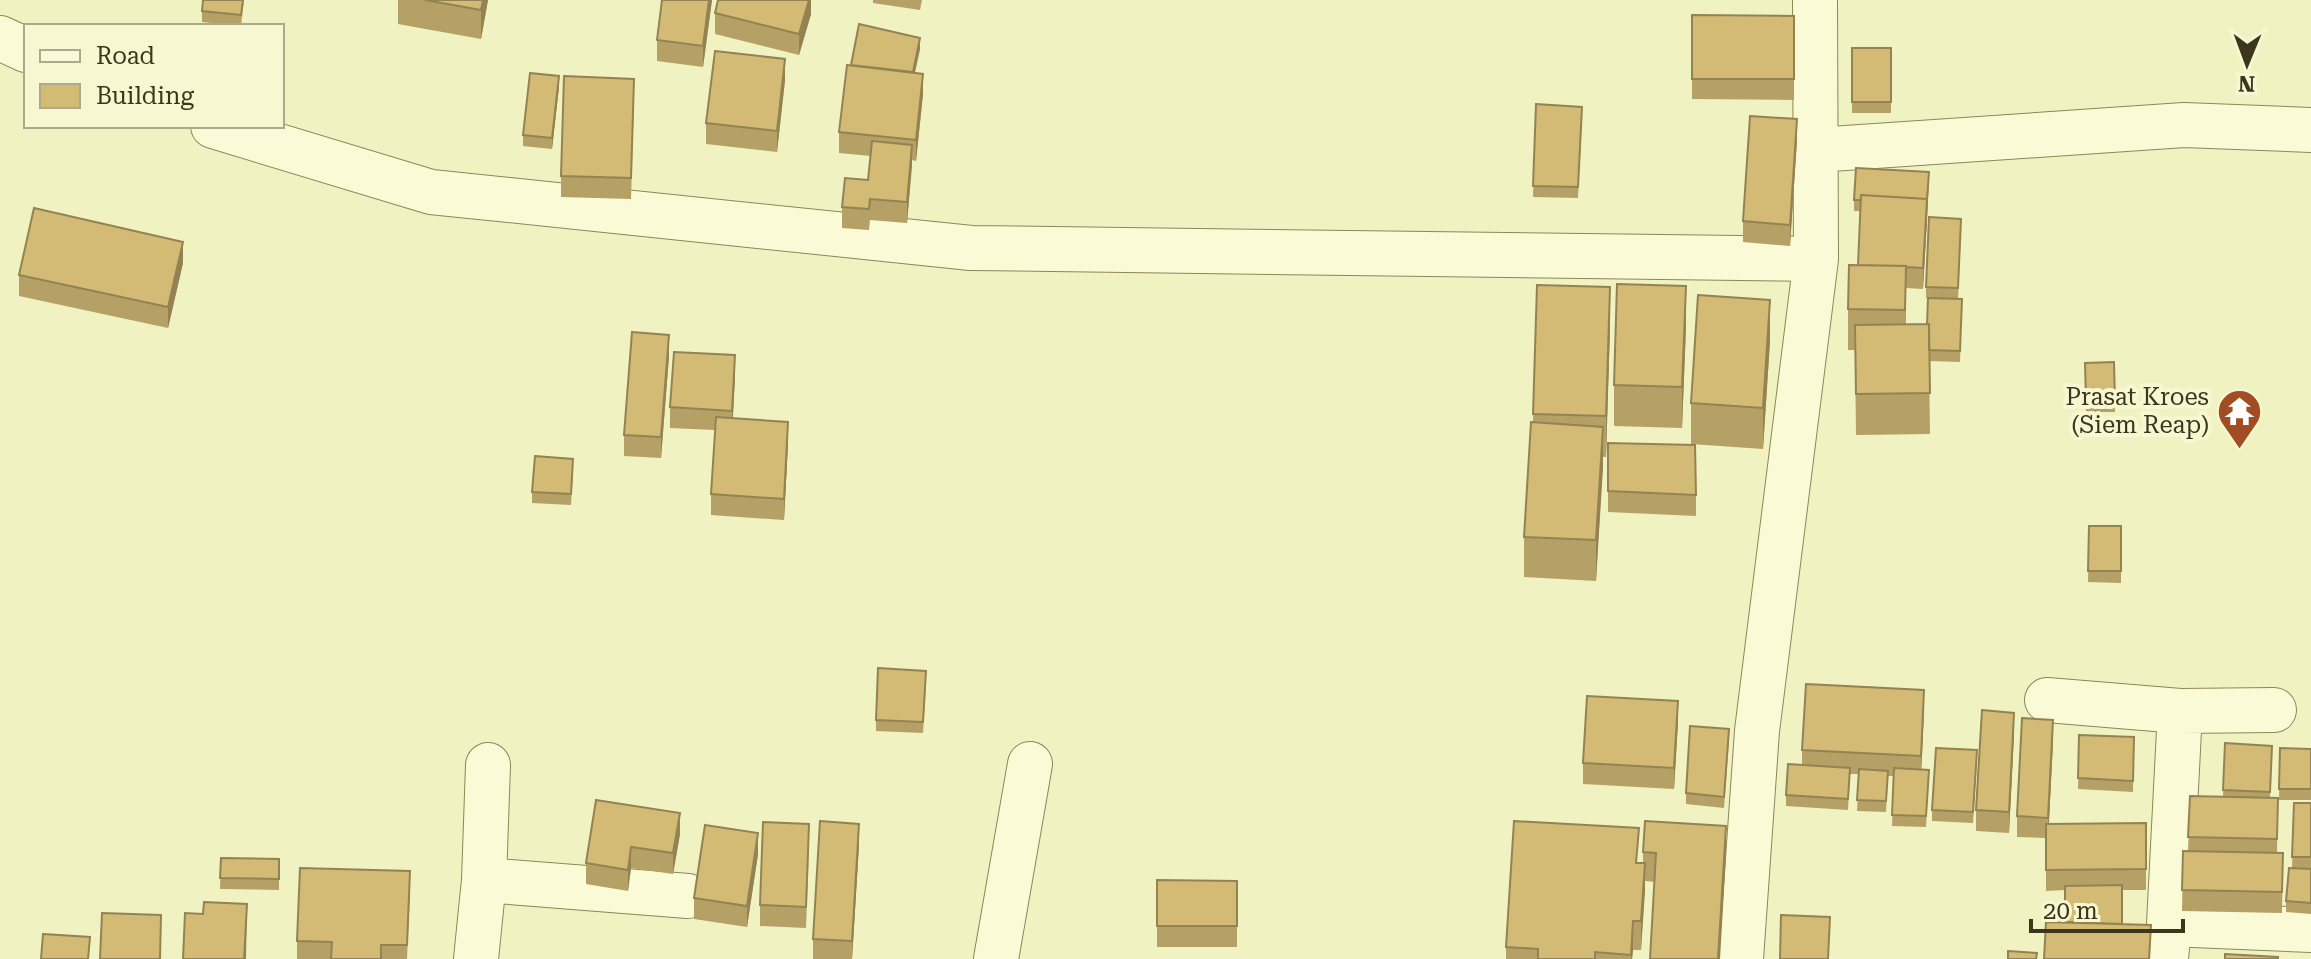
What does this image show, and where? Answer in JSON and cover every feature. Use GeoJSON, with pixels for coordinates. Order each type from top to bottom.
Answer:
{"type":"FeatureCollection","features":[{"type":"Feature","properties":{"kind":"street"},"geometry":{"type":"LineString","coordinates":[[1741,959],[1757,731],[1816,259],[1815,0]]}},
{"type":"Feature","properties":{"kind":"street"},"geometry":{"type":"LineString","coordinates":[[0,38],[24,49]]}},
{"type":"Feature","properties":{"kind":"street"},"geometry":{"type":"LineString","coordinates":[[1816,150],[2184,125],[2311,130]]}},
{"type":"Feature","properties":{"kind":"street"},"geometry":{"type":"LineString","coordinates":[[220,128],[431,192],[971,248],[1816,259]]}},
{"type":"Feature","properties":{"kind":"street"},"geometry":{"type":"LineString","coordinates":[[2047,700],[2180,711],[2274,710]]}},
{"type":"Feature","properties":{"kind":"street"},"geometry":{"type":"LineString","coordinates":[[2180,711],[2167,941],[2311,930]]}},
{"type":"Feature","properties":{"kind":"street"},"geometry":{"type":"LineString","coordinates":[[996,959],[1030,764]]}},
{"type":"Feature","properties":{"kind":"street"},"geometry":{"type":"LineString","coordinates":[[476,959],[484,880],[488,765]]}},
{"type":"Feature","properties":{"kind":"street"},"geometry":{"type":"LineString","coordinates":[[484,880],[688,896]]}},
{"type":"Feature","properties":{"kind":"building"},"geometry":{"type":"Polygon","coordinates":[[[203,0],[243,0],[241,15],[202,11],[203,0]]]}},
{"type":"Feature","properties":{"kind":"building"},"geometry":{"type":"Polygon","coordinates":[[[425,0],[483,0],[481,10],[425,0]]]}},
{"type":"Feature","properties":{"kind":"building"},"geometry":{"type":"Polygon","coordinates":[[[662,0],[709,0],[703,46],[657,40],[662,0]]]}},
{"type":"Feature","properties":{"kind":"building"},"geometry":{"type":"Polygon","coordinates":[[[718,0],[809,0],[799,34],[715,13],[718,0]]]}},
{"type":"Feature","properties":{"kind":"building"},"geometry":{"type":"Polygon","coordinates":[[[1692,15],[1794,16],[1794,79],[1692,79],[1692,15]]]}},
{"type":"Feature","properties":{"kind":"building"},"geometry":{"type":"Polygon","coordinates":[[[859,24],[920,38],[913,72],[851,65],[859,24]]]}},
{"type":"Feature","properties":{"kind":"building"},"geometry":{"type":"Polygon","coordinates":[[[1852,48],[1891,48],[1891,102],[1852,102],[1852,48]]]}},
{"type":"Feature","properties":{"kind":"building"},"geometry":{"type":"Polygon","coordinates":[[[715,51],[785,59],[777,131],[706,123],[715,51]]]}},
{"type":"Feature","properties":{"kind":"building"},"geometry":{"type":"Polygon","coordinates":[[[847,65],[923,74],[916,140],[839,132],[847,65]]]}},
{"type":"Feature","properties":{"kind":"building"},"geometry":{"type":"Polygon","coordinates":[[[530,73],[559,76],[552,138],[523,135],[530,73]]]}},
{"type":"Feature","properties":{"kind":"building"},"geometry":{"type":"Polygon","coordinates":[[[564,76],[634,79],[631,178],[561,176],[564,76]]]}},
{"type":"Feature","properties":{"kind":"building"},"geometry":{"type":"Polygon","coordinates":[[[1536,104],[1582,107],[1578,187],[1533,186],[1536,104]]]}},
{"type":"Feature","properties":{"kind":"building"},"geometry":{"type":"Polygon","coordinates":[[[1750,116],[1797,119],[1790,225],[1743,221],[1750,116]]]}},
{"type":"Feature","properties":{"kind":"building"},"geometry":{"type":"Polygon","coordinates":[[[872,141],[912,145],[907,202],[870,199],[869,209],[842,207],[845,178],[868,180],[872,141]]]}},
{"type":"Feature","properties":{"kind":"building"},"geometry":{"type":"Polygon","coordinates":[[[1856,168],[1929,172],[1927,199],[1861,195],[1861,200],[1854,200],[1856,168]]]}},
{"type":"Feature","properties":{"kind":"building"},"geometry":{"type":"Polygon","coordinates":[[[1861,195],[1927,199],[1923,268],[1858,265],[1861,195]]]}},
{"type":"Feature","properties":{"kind":"building"},"geometry":{"type":"Polygon","coordinates":[[[34,208],[183,242],[168,307],[19,275],[34,208]]]}},
{"type":"Feature","properties":{"kind":"building"},"geometry":{"type":"Polygon","coordinates":[[[1929,217],[1961,219],[1958,288],[1926,287],[1929,217]]]}},
{"type":"Feature","properties":{"kind":"building"},"geometry":{"type":"Polygon","coordinates":[[[1849,265],[1906,266],[1905,310],[1848,309],[1849,265]]]}},
{"type":"Feature","properties":{"kind":"building"},"geometry":{"type":"Polygon","coordinates":[[[1617,284],[1686,286],[1682,387],[1614,385],[1617,284]]]}},
{"type":"Feature","properties":{"kind":"building"},"geometry":{"type":"Polygon","coordinates":[[[1537,285],[1610,287],[1606,416],[1533,414],[1537,285]]]}},
{"type":"Feature","properties":{"kind":"building"},"geometry":{"type":"Polygon","coordinates":[[[1698,295],[1770,300],[1763,408],[1691,403],[1698,295]]]}},
{"type":"Feature","properties":{"kind":"building"},"geometry":{"type":"Polygon","coordinates":[[[1928,298],[1962,299],[1960,351],[1929,350],[1928,298]]]}},
{"type":"Feature","properties":{"kind":"building"},"geometry":{"type":"Polygon","coordinates":[[[1929,324],[1930,393],[1856,394],[1855,325],[1929,324]]]}},
{"type":"Feature","properties":{"kind":"building"},"geometry":{"type":"Polygon","coordinates":[[[632,332],[669,335],[661,437],[624,435],[632,332]]]}},
{"type":"Feature","properties":{"kind":"building"},"geometry":{"type":"Polygon","coordinates":[[[674,352],[735,355],[732,411],[670,407],[674,352]]]}},
{"type":"Feature","properties":{"kind":"building"},"geometry":{"type":"Polygon","coordinates":[[[2114,362],[2115,401],[2086,401],[2085,363],[2114,362]]]}},
{"type":"Feature","properties":{"kind":"building"},"geometry":{"type":"Polygon","coordinates":[[[716,417],[788,422],[784,499],[711,494],[716,417]]]}},
{"type":"Feature","properties":{"kind":"building"},"geometry":{"type":"Polygon","coordinates":[[[1531,422],[1603,427],[1596,540],[1524,537],[1531,422]]]}},
{"type":"Feature","properties":{"kind":"building"},"geometry":{"type":"Polygon","coordinates":[[[1608,443],[1695,445],[1696,495],[1608,491],[1608,443]]]}},
{"type":"Feature","properties":{"kind":"building"},"geometry":{"type":"Polygon","coordinates":[[[535,456],[573,459],[571,494],[532,492],[535,456]]]}},
{"type":"Feature","properties":{"kind":"building"},"geometry":{"type":"Polygon","coordinates":[[[2089,526],[2121,526],[2121,571],[2088,571],[2089,526]]]}},
{"type":"Feature","properties":{"kind":"building"},"geometry":{"type":"Polygon","coordinates":[[[878,668],[926,671],[923,722],[876,720],[878,668]]]}},
{"type":"Feature","properties":{"kind":"building"},"geometry":{"type":"Polygon","coordinates":[[[1806,684],[1924,690],[1921,756],[1802,750],[1806,684]]]}},
{"type":"Feature","properties":{"kind":"building"},"geometry":{"type":"Polygon","coordinates":[[[1587,696],[1678,701],[1674,768],[1583,763],[1587,696]]]}},
{"type":"Feature","properties":{"kind":"building"},"geometry":{"type":"Polygon","coordinates":[[[1982,710],[2014,713],[2009,812],[1976,810],[1982,710]]]}},
{"type":"Feature","properties":{"kind":"building"},"geometry":{"type":"Polygon","coordinates":[[[2022,718],[2053,720],[2048,818],[2017,816],[2022,718]]]}},
{"type":"Feature","properties":{"kind":"building"},"geometry":{"type":"Polygon","coordinates":[[[1690,726],[1729,729],[1724,797],[1686,793],[1690,726]]]}},
{"type":"Feature","properties":{"kind":"building"},"geometry":{"type":"Polygon","coordinates":[[[2079,735],[2134,737],[2133,781],[2078,778],[2079,735]]]}},
{"type":"Feature","properties":{"kind":"building"},"geometry":{"type":"Polygon","coordinates":[[[2225,743],[2272,746],[2270,792],[2223,790],[2225,743]]]}},
{"type":"Feature","properties":{"kind":"building"},"geometry":{"type":"Polygon","coordinates":[[[1936,748],[1977,750],[1973,812],[1932,810],[1936,748]]]}},
{"type":"Feature","properties":{"kind":"building"},"geometry":{"type":"Polygon","coordinates":[[[2280,748],[2311,749],[2311,789],[2279,789],[2280,748]]]}},
{"type":"Feature","properties":{"kind":"building"},"geometry":{"type":"Polygon","coordinates":[[[1788,764],[1850,768],[1848,799],[1786,795],[1788,764]]]}},
{"type":"Feature","properties":{"kind":"building"},"geometry":{"type":"Polygon","coordinates":[[[1894,768],[1929,770],[1926,816],[1892,815],[1894,768]]]}},
{"type":"Feature","properties":{"kind":"building"},"geometry":{"type":"Polygon","coordinates":[[[1859,769],[1888,771],[1886,801],[1857,800],[1859,769]]]}},
{"type":"Feature","properties":{"kind":"building"},"geometry":{"type":"Polygon","coordinates":[[[2190,796],[2278,798],[2277,839],[2188,837],[2190,796]]]}},
{"type":"Feature","properties":{"kind":"building"},"geometry":{"type":"Polygon","coordinates":[[[596,800],[680,813],[673,853],[631,847],[628,870],[586,863],[596,800]]]}},
{"type":"Feature","properties":{"kind":"building"},"geometry":{"type":"Polygon","coordinates":[[[2294,803],[2311,803],[2311,857],[2292,857],[2294,803]]]}},
{"type":"Feature","properties":{"kind":"building"},"geometry":{"type":"Polygon","coordinates":[[[820,821],[859,824],[852,941],[813,939],[820,821]]]}},
{"type":"Feature","properties":{"kind":"building"},"geometry":{"type":"Polygon","coordinates":[[[1514,821],[1639,828],[1636,863],[1645,863],[1641,921],[1633,921],[1631,955],[1595,952],[1595,959],[1538,959],[1538,949],[1506,947],[1514,821]]]}},
{"type":"Feature","properties":{"kind":"building"},"geometry":{"type":"Polygon","coordinates":[[[1645,821],[1726,826],[1718,959],[1650,959],[1656,853],[1643,852],[1645,821]]]}},
{"type":"Feature","properties":{"kind":"building"},"geometry":{"type":"Polygon","coordinates":[[[763,822],[809,824],[806,907],[760,905],[763,822]]]}},
{"type":"Feature","properties":{"kind":"building"},"geometry":{"type":"Polygon","coordinates":[[[2146,823],[2146,869],[2046,870],[2046,824],[2146,823]]]}},
{"type":"Feature","properties":{"kind":"building"},"geometry":{"type":"Polygon","coordinates":[[[705,825],[758,833],[747,906],[694,898],[705,825]]]}},
{"type":"Feature","properties":{"kind":"building"},"geometry":{"type":"Polygon","coordinates":[[[2183,851],[2283,853],[2282,892],[2182,890],[2183,851]]]}},
{"type":"Feature","properties":{"kind":"building"},"geometry":{"type":"Polygon","coordinates":[[[221,858],[279,859],[279,879],[220,878],[221,858]]]}},
{"type":"Feature","properties":{"kind":"building"},"geometry":{"type":"Polygon","coordinates":[[[300,868],[410,871],[407,945],[381,945],[381,959],[331,959],[332,942],[297,941],[300,868]]]}},
{"type":"Feature","properties":{"kind":"building"},"geometry":{"type":"Polygon","coordinates":[[[2289,868],[2311,869],[2311,903],[2286,901],[2289,868]]]}},
{"type":"Feature","properties":{"kind":"building"},"geometry":{"type":"Polygon","coordinates":[[[1157,880],[1237,881],[1237,926],[1157,926],[1157,880]]]}},
{"type":"Feature","properties":{"kind":"building"},"geometry":{"type":"Polygon","coordinates":[[[2122,885],[2122,924],[2065,922],[2065,886],[2122,885]]]}},
{"type":"Feature","properties":{"kind":"building"},"geometry":{"type":"Polygon","coordinates":[[[204,902],[247,904],[244,959],[183,959],[185,913],[203,914],[204,902]]]}},
{"type":"Feature","properties":{"kind":"building"},"geometry":{"type":"Polygon","coordinates":[[[102,913],[161,915],[160,959],[100,959],[102,913]]]}},
{"type":"Feature","properties":{"kind":"building"},"geometry":{"type":"Polygon","coordinates":[[[1781,915],[1830,917],[1828,959],[1780,959],[1781,915]]]}},
{"type":"Feature","properties":{"kind":"building"},"geometry":{"type":"Polygon","coordinates":[[[2046,922],[2151,925],[2149,959],[2044,959],[2046,922]]]}},
{"type":"Feature","properties":{"kind":"building"},"geometry":{"type":"Polygon","coordinates":[[[43,934],[90,937],[88,959],[41,959],[43,934]]]}},
{"type":"Feature","properties":{"kind":"building"},"geometry":{"type":"Polygon","coordinates":[[[2008,951],[2037,953],[2036,959],[2008,959],[2008,951]]]}},
{"type":"Feature","properties":{"kind":"building"},"geometry":{"type":"Polygon","coordinates":[[[2225,954],[2278,957],[2278,959],[2225,959],[2225,954]]]}},
{"type":"Feature","properties":{"kind":"place","name":"Prasat Kroes (Siem Reap)"},"geometry":{"type":"Point","coordinates":[2240,450]}}]}
